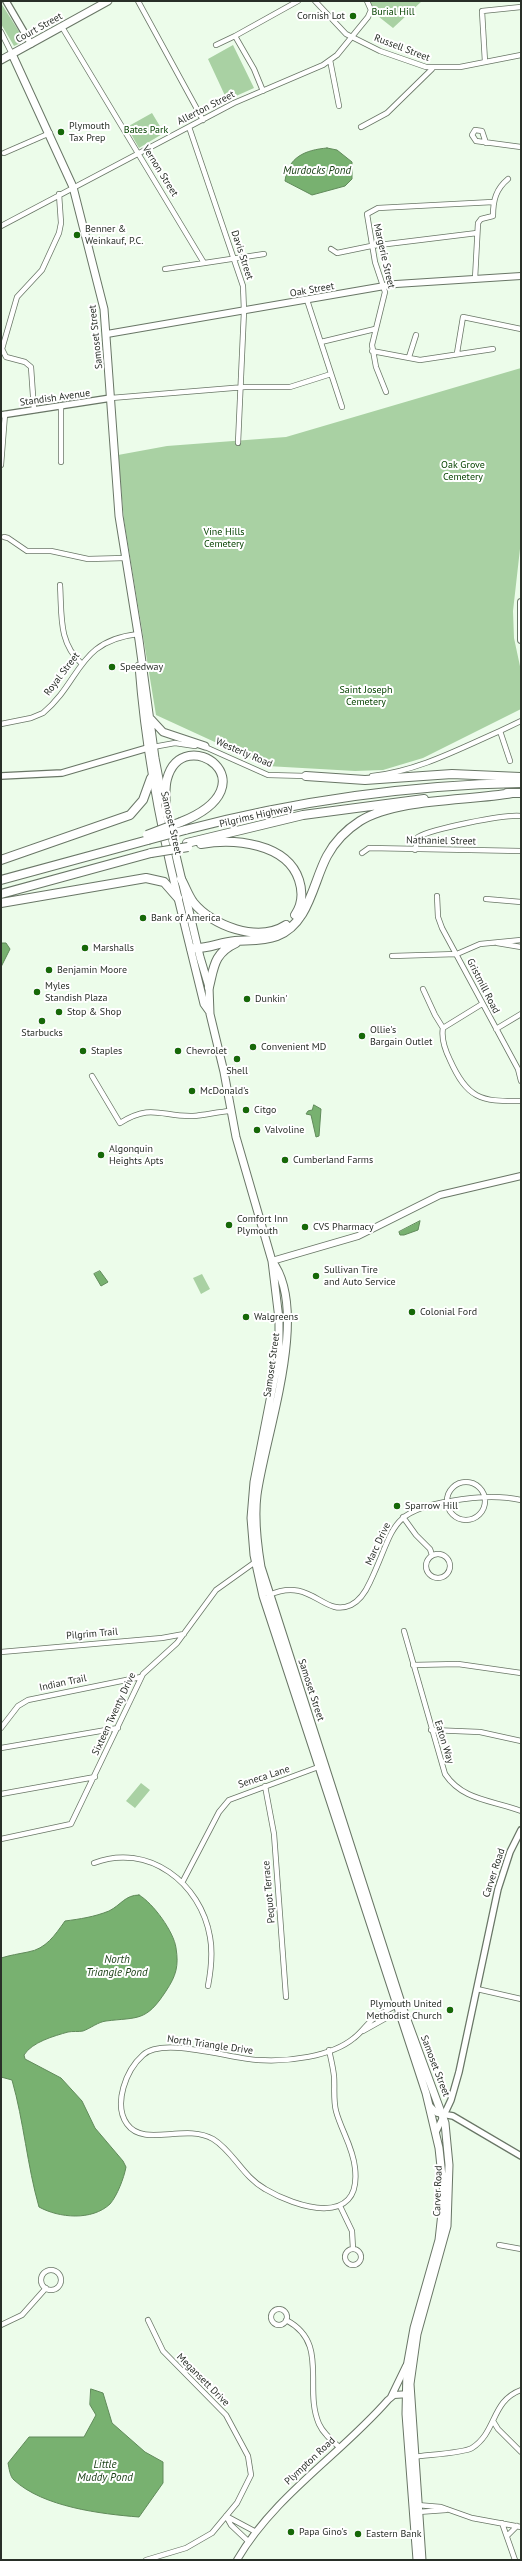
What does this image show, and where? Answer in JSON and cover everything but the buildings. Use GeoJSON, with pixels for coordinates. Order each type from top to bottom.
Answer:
{"type":"FeatureCollection","features":[{"type":"Feature","properties":{"kind":"highway"},"geometry":{"type":"LineString","coordinates":[[1,880],[112,850],[129,840],[148,837],[183,826],[209,808],[222,791],[222,775],[210,759],[200,756],[188,757],[174,766],[165,787],[166,813]]}},
{"type":"Feature","properties":{"kind":"highway"},"geometry":{"type":"LineString","coordinates":[[306,776],[365,780],[452,774],[521,778]]}},
{"type":"Feature","properties":{"kind":"highway"},"geometry":{"type":"LineString","coordinates":[[1,860],[130,815],[144,800],[151,778]]}},
{"type":"Feature","properties":{"kind":"highway","name":"Pilgrims Highway"},"geometry":{"type":"LineString","coordinates":[[183,826],[338,796],[414,788],[521,782]]}},
{"type":"Feature","properties":{"kind":"highway"},"geometry":{"type":"LineString","coordinates":[[194,949],[278,936],[297,922],[332,847],[346,832],[362,820],[383,812],[413,806],[512,793]]}},
{"type":"Feature","properties":{"kind":"highway","name":"Pilgrims Highway"},"geometry":{"type":"LineString","coordinates":[[188,845],[251,826],[350,807],[521,793]]}},
{"type":"Feature","properties":{"kind":"highway"},"geometry":{"type":"LineString","coordinates":[[1,894],[151,853],[188,845],[231,842],[256,846],[275,853],[288,862],[298,876],[302,890],[301,901],[294,917],[281,928],[266,932],[245,931],[228,926],[203,911],[191,898],[181,880]]}},
{"type":"Feature","properties":{"kind":"highway"},"geometry":{"type":"LineString","coordinates":[[1,903],[146,878],[164,882],[178,898]]}},
{"type":"Feature","properties":{"kind":"highway"},"geometry":{"type":"LineString","coordinates":[[209,987],[212,966],[218,956],[228,947],[243,941]]}},
{"type":"Feature","properties":{"kind":"main road","name":"Court Street"},"geometry":{"type":"LineString","coordinates":[[1,60],[62,27],[98,4],[108,1]]}},
{"type":"Feature","properties":{"kind":"main road","name":"Samoset Street"},"geometry":{"type":"LineString","coordinates":[[12,54],[74,187],[102,298],[107,334],[119,516],[138,634],[149,717],[151,778],[178,898],[194,949],[209,987],[209,1012],[230,1111],[272,1261],[279,1319],[279,1354],[253,1490],[251,1529],[257,1561],[266,1596],[323,1766],[430,2106]]}},
{"type":"Feature","properties":{"kind":"main road","name":"Oak Street"},"geometry":{"type":"LineString","coordinates":[[107,334],[381,286],[423,281],[521,276]]}},
{"type":"Feature","properties":{"kind":"main road"},"geometry":{"type":"LineString","coordinates":[[521,606],[521,640]]}},
{"type":"Feature","properties":{"kind":"main road","name":"Samoset Street"},"geometry":{"type":"LineString","coordinates":[[138,634],[142,712],[181,880],[204,1004],[209,1012]]}},
{"type":"Feature","properties":{"kind":"main road"},"geometry":{"type":"LineString","coordinates":[[149,717],[163,732],[204,746]]}},
{"type":"Feature","properties":{"kind":"main road"},"geometry":{"type":"LineString","coordinates":[[272,1261],[358,1236],[440,1195],[521,1176]]}},
{"type":"Feature","properties":{"kind":"main road","name":"Samoset Street"},"geometry":{"type":"LineString","coordinates":[[402,2014],[444,2115]]}},
{"type":"Feature","properties":{"kind":"main road","name":"Carver Road"},"geometry":{"type":"LineString","coordinates":[[417,2560],[407,2364],[411,2338],[435,2254],[442,2217],[443,2184],[436,2132],[430,2106]]}},
{"type":"Feature","properties":{"kind":"main road","name":"Carver Road"},"geometry":{"type":"LineString","coordinates":[[408,2395],[417,2334],[440,2257],[448,2220],[449,2158],[444,2115]]}},
{"type":"Feature","properties":{"kind":"main road"},"geometry":{"type":"LineString","coordinates":[[388,2400],[407,2364]]}},
{"type":"Feature","properties":{"kind":"main road","name":"Plympton Road"},"geometry":{"type":"LineString","coordinates":[[238,2560],[256,2532],[284,2499],[388,2400],[394,2395],[408,2395]]}},
{"type":"Feature","properties":{"kind":"main road","name":"Carver Road"},"geometry":{"type":"LineString","coordinates":[[412,2457],[422,2560]]}},
{"type":"Feature","properties":{"kind":"street"},"geometry":{"type":"LineString","coordinates":[[6,1],[31,44]]}},
{"type":"Feature","properties":{"kind":"street"},"geometry":{"type":"LineString","coordinates":[[138,1],[202,120]]}},
{"type":"Feature","properties":{"kind":"street"},"geometry":{"type":"LineString","coordinates":[[216,45],[298,1]]}},
{"type":"Feature","properties":{"kind":"street","name":"Russell Street"},"geometry":{"type":"LineString","coordinates":[[315,1],[351,37],[407,61],[432,69],[485,62],[521,55]]}},
{"type":"Feature","properties":{"kind":"street","name":"Allerton Street"},"geometry":{"type":"LineString","coordinates":[[1,226],[202,120],[330,60],[370,15],[371,7],[367,1]]}},
{"type":"Feature","properties":{"kind":"street"},"geometry":{"type":"LineString","coordinates":[[485,62],[482,10],[521,7]]}},
{"type":"Feature","properties":{"kind":"street","name":"Vernon Street"},"geometry":{"type":"LineString","coordinates":[[62,27],[204,263]]}},
{"type":"Feature","properties":{"kind":"street"},"geometry":{"type":"LineString","coordinates":[[1,32],[12,54]]}},
{"type":"Feature","properties":{"kind":"street"},"geometry":{"type":"LineString","coordinates":[[235,36],[254,68],[263,91]]}},
{"type":"Feature","properties":{"kind":"street"},"geometry":{"type":"LineString","coordinates":[[330,60],[339,106]]}},
{"type":"Feature","properties":{"kind":"street"},"geometry":{"type":"LineString","coordinates":[[361,127],[387,113],[432,69]]}},
{"type":"Feature","properties":{"kind":"street","name":"Davis Street"},"geometry":{"type":"LineString","coordinates":[[189,127],[234,258],[242,286],[244,311],[238,443]]}},
{"type":"Feature","properties":{"kind":"street"},"geometry":{"type":"LineString","coordinates":[[4,153],[50,133]]}},
{"type":"Feature","properties":{"kind":"street"},"geometry":{"type":"LineString","coordinates":[[486,143],[521,147]]}},
{"type":"Feature","properties":{"kind":"street"},"geometry":{"type":"LineString","coordinates":[[475,279],[477,233],[482,219],[493,216],[493,202],[499,187],[508,179]]}},
{"type":"Feature","properties":{"kind":"street"},"geometry":{"type":"LineString","coordinates":[[34,410],[31,367],[25,362],[6,356],[2,349],[17,297],[42,270],[59,233],[61,223],[60,194]]}},
{"type":"Feature","properties":{"kind":"street","name":"Margerie Street"},"geometry":{"type":"LineString","coordinates":[[386,392],[372,351],[375,329],[385,292],[381,286],[371,246],[366,217],[368,212],[374,209],[493,202]]}},
{"type":"Feature","properties":{"kind":"street"},"geometry":{"type":"LineString","coordinates":[[332,249],[337,253],[371,246],[477,233]]}},
{"type":"Feature","properties":{"kind":"street"},"geometry":{"type":"LineString","coordinates":[[165,269],[264,254]]}},
{"type":"Feature","properties":{"kind":"street"},"geometry":{"type":"LineString","coordinates":[[307,300],[342,407]]}},
{"type":"Feature","properties":{"kind":"street"},"geometry":{"type":"LineString","coordinates":[[372,351],[420,360],[451,356],[456,353],[463,317],[521,329]]}},
{"type":"Feature","properties":{"kind":"street"},"geometry":{"type":"LineString","coordinates":[[321,342],[375,329]]}},
{"type":"Feature","properties":{"kind":"street"},"geometry":{"type":"LineString","coordinates":[[409,358],[416,335]]}},
{"type":"Feature","properties":{"kind":"street"},"geometry":{"type":"LineString","coordinates":[[456,353],[462,355],[493,349]]}},
{"type":"Feature","properties":{"kind":"street"},"geometry":{"type":"LineString","coordinates":[[111,398],[290,387],[331,374]]}},
{"type":"Feature","properties":{"kind":"street","name":"Standish Avenue"},"geometry":{"type":"LineString","coordinates":[[3,414],[111,398]]}},
{"type":"Feature","properties":{"kind":"street"},"geometry":{"type":"LineString","coordinates":[[61,406],[62,462]]}},
{"type":"Feature","properties":{"kind":"street"},"geometry":{"type":"LineString","coordinates":[[1,465],[3,414]]}},
{"type":"Feature","properties":{"kind":"street"},"geometry":{"type":"LineString","coordinates":[[4,538],[8,538],[27,552],[51,551],[88,559],[125,558]]}},
{"type":"Feature","properties":{"kind":"street"},"geometry":{"type":"LineString","coordinates":[[60,586],[64,639],[69,651],[82,664]]}},
{"type":"Feature","properties":{"kind":"street","name":"Royal Street"},"geometry":{"type":"LineString","coordinates":[[1,724],[31,718],[43,712],[62,692],[92,652],[105,642],[138,634]]}},
{"type":"Feature","properties":{"kind":"street","name":"Westerly Road"},"geometry":{"type":"LineString","coordinates":[[1,776],[57,773],[150,747],[175,743],[204,746],[268,774],[306,776],[367,776],[399,771],[431,762],[521,721]]}},
{"type":"Feature","properties":{"kind":"street"},"geometry":{"type":"LineString","coordinates":[[500,731],[510,761]]}},
{"type":"Feature","properties":{"kind":"street"},"geometry":{"type":"LineString","coordinates":[[415,850],[418,837],[434,831],[506,817],[521,816]]}},
{"type":"Feature","properties":{"kind":"street","name":"Nathaniel Street"},"geometry":{"type":"LineString","coordinates":[[362,853],[369,848],[521,851]]}},
{"type":"Feature","properties":{"kind":"street","name":"Gristmill Road"},"geometry":{"type":"LineString","coordinates":[[437,896],[438,917],[482,1004],[518,1069],[521,1081]]}},
{"type":"Feature","properties":{"kind":"street"},"geometry":{"type":"LineString","coordinates":[[486,898],[521,902]]}},
{"type":"Feature","properties":{"kind":"street"},"geometry":{"type":"LineString","coordinates":[[392,956],[457,954],[472,946],[521,940]]}},
{"type":"Feature","properties":{"kind":"street"},"geometry":{"type":"LineString","coordinates":[[496,943],[521,947]]}},
{"type":"Feature","properties":{"kind":"street"},"geometry":{"type":"LineString","coordinates":[[423,989],[443,1028],[442,1034],[445,1049],[459,1081],[470,1092],[487,1100],[521,1101]]}},
{"type":"Feature","properties":{"kind":"street"},"geometry":{"type":"LineString","coordinates":[[443,1028],[482,1004]]}},
{"type":"Feature","properties":{"kind":"street"},"geometry":{"type":"LineString","coordinates":[[496,1029],[521,1014]]}},
{"type":"Feature","properties":{"kind":"street"},"geometry":{"type":"LineString","coordinates":[[92,1076],[120,1123],[143,1112],[154,1111],[193,1116],[230,1111]]}},
{"type":"Feature","properties":{"kind":"street"},"geometry":{"type":"LineString","coordinates":[[465,1482],[478,1486],[485,1498],[485,1507],[480,1514],[466,1520],[453,1515],[447,1501],[452,1488],[465,1482]]}},
{"type":"Feature","properties":{"kind":"street","name":"Marc Drive"},"geometry":{"type":"LineString","coordinates":[[266,1596],[280,1590],[295,1589],[307,1592],[334,1607],[352,1605],[364,1594],[391,1532],[403,1517],[420,1507],[447,1501],[485,1498],[521,1500]]}},
{"type":"Feature","properties":{"kind":"street"},"geometry":{"type":"LineString","coordinates":[[403,1517],[416,1535],[430,1549],[432,1555]]}},
{"type":"Feature","properties":{"kind":"street"},"geometry":{"type":"LineString","coordinates":[[442,1554],[449,1560],[450,1569],[444,1577],[434,1577],[428,1572],[427,1561],[432,1555],[442,1554]]}},
{"type":"Feature","properties":{"kind":"street","name":"Sixteen Twenty Drive"},"geometry":{"type":"LineString","coordinates":[[1,1839],[71,1824],[95,1777],[141,1677],[150,1665],[177,1643],[216,1590],[257,1561]]}},
{"type":"Feature","properties":{"kind":"street","name":"Eaton Way"},"geometry":{"type":"LineString","coordinates":[[404,1631],[431,1730],[445,1774],[458,1790],[473,1798],[521,1811]]}},
{"type":"Feature","properties":{"kind":"street","name":"Pilgrim Trail"},"geometry":{"type":"LineString","coordinates":[[1,1652],[162,1638],[184,1634]]}},
{"type":"Feature","properties":{"kind":"street"},"geometry":{"type":"LineString","coordinates":[[413,1665],[458,1664],[521,1673]]}},
{"type":"Feature","properties":{"kind":"street","name":"Indian Trail"},"geometry":{"type":"LineString","coordinates":[[1,1728],[18,1706],[28,1700],[141,1677]]}},
{"type":"Feature","properties":{"kind":"street"},"geometry":{"type":"LineString","coordinates":[[1,1748],[118,1728]]}},
{"type":"Feature","properties":{"kind":"street"},"geometry":{"type":"LineString","coordinates":[[431,1730],[480,1732],[521,1741]]}},
{"type":"Feature","properties":{"kind":"street","name":"Seneca Lane"},"geometry":{"type":"LineString","coordinates":[[183,1882],[223,1805],[235,1796],[323,1766]]}},
{"type":"Feature","properties":{"kind":"street"},"geometry":{"type":"LineString","coordinates":[[1,1794],[95,1777]]}},
{"type":"Feature","properties":{"kind":"street","name":"Pequot Terrace"},"geometry":{"type":"LineString","coordinates":[[265,1786],[274,1834],[286,1997]]}},
{"type":"Feature","properties":{"kind":"street","name":"Carver Road"},"geometry":{"type":"LineString","coordinates":[[444,2115],[459,2072],[498,1889],[508,1858],[521,1830]]}},
{"type":"Feature","properties":{"kind":"street"},"geometry":{"type":"LineString","coordinates":[[94,1863],[114,1858],[138,1860],[164,1869],[183,1882],[200,1909],[209,1930],[212,1954],[208,1986]]}},
{"type":"Feature","properties":{"kind":"street"},"geometry":{"type":"LineString","coordinates":[[477,1989],[521,1999]]}},
{"type":"Feature","properties":{"kind":"street","name":"North Triangle Drive"},"geometry":{"type":"LineString","coordinates":[[340,2206],[318,2209],[288,2201],[256,2183],[219,2144],[208,2137],[190,2132],[152,2136],[141,2134],[127,2124],[120,2108],[124,2089],[133,2067],[145,2053],[156,2048],[170,2047],[264,2061],[307,2056],[329,2050],[353,2039],[373,2019],[399,2004]]}},
{"type":"Feature","properties":{"kind":"street","name":"North Triangle Drive"},"geometry":{"type":"LineString","coordinates":[[358,2034],[388,2017],[402,2014]]}},
{"type":"Feature","properties":{"kind":"street"},"geometry":{"type":"LineString","coordinates":[[329,2050],[334,2077],[336,2112],[351,2147],[355,2168],[352,2192],[340,2206],[352,2231],[353,2249]]}},
{"type":"Feature","properties":{"kind":"street"},"geometry":{"type":"LineString","coordinates":[[430,2106],[444,2115],[453,2116],[521,2156]]}},
{"type":"Feature","properties":{"kind":"street"},"geometry":{"type":"LineString","coordinates":[[436,2132],[444,2115]]}},
{"type":"Feature","properties":{"kind":"street"},"geometry":{"type":"LineString","coordinates":[[498,2245],[521,2249]]}},
{"type":"Feature","properties":{"kind":"street"},"geometry":{"type":"LineString","coordinates":[[50,2271],[57,2273],[60,2278],[59,2285],[53,2290],[46,2288],[42,2282],[43,2275],[50,2271]]}},
{"type":"Feature","properties":{"kind":"street"},"geometry":{"type":"LineString","coordinates":[[1,2325],[26,2311],[46,2288]]}},
{"type":"Feature","properties":{"kind":"street","name":"Megansett Drive"},"geometry":{"type":"LineString","coordinates":[[146,2560],[186,2548],[205,2539],[226,2516],[249,2483],[251,2471],[248,2456],[222,2410],[163,2351],[148,2320]]}},
{"type":"Feature","properties":{"kind":"street"},"geometry":{"type":"LineString","coordinates":[[286,2320],[300,2328],[310,2342],[318,2421],[326,2434],[339,2447]]}},
{"type":"Feature","properties":{"kind":"street"},"geometry":{"type":"LineString","coordinates":[[412,2457],[457,2453],[472,2448],[488,2432],[504,2399],[521,2390]]}},
{"type":"Feature","properties":{"kind":"street"},"geometry":{"type":"LineString","coordinates":[[493,2421],[498,2429],[521,2452]]}},
{"type":"Feature","properties":{"kind":"street"},"geometry":{"type":"LineString","coordinates":[[418,2508],[448,2509],[472,2518],[519,2527]]}},
{"type":"Feature","properties":{"kind":"street"},"geometry":{"type":"LineString","coordinates":[[226,2516],[256,2532]]}},
{"type":"Feature","properties":{"kind":"street"},"geometry":{"type":"LineString","coordinates":[[226,2516],[230,2525],[249,2542]]}},
{"type":"Feature","properties":{"kind":"street"},"geometry":{"type":"LineString","coordinates":[[502,2523],[516,2560]]}},
{"type":"Feature","properties":{"kind":"street"},"geometry":{"type":"LineString","coordinates":[[507,2536],[519,2527]]}},
{"type":"Feature","properties":{"kind":"green space","name":"Burial Hill"},"geometry":{"type":"Polygon","coordinates":[[[369,1],[422,1],[393,28],[374,13],[369,1]]]}},
{"type":"Feature","properties":{"kind":"green space"},"geometry":{"type":"Polygon","coordinates":[[[1,3],[25,41],[14,46],[1,24],[1,3]]]}},
{"type":"Feature","properties":{"kind":"green space"},"geometry":{"type":"Polygon","coordinates":[[[233,45],[254,88],[227,100],[208,59],[233,45]]]}},
{"type":"Feature","properties":{"kind":"green space","name":"Bates Park"},"geometry":{"type":"Polygon","coordinates":[[[152,113],[164,133],[139,148],[127,127],[152,113]]]}},
{"type":"Feature","properties":{"kind":"green space"},"geometry":{"type":"Polygon","coordinates":[[[521,368],[521,540],[513,611],[514,638],[521,671],[521,709],[423,758],[383,770],[355,771],[267,766],[156,715],[124,520],[118,455],[167,446],[286,437],[521,368]]]}},
{"type":"Feature","properties":{"kind":"green space"},"geometry":{"type":"Polygon","coordinates":[[[202,1274],[210,1289],[201,1294],[193,1278],[202,1274]]]}},
{"type":"Feature","properties":{"kind":"green space"},"geometry":{"type":"Polygon","coordinates":[[[141,1783],[150,1790],[135,1808],[126,1801],[141,1783]]]}},
{"type":"Feature","properties":{"kind":"water","name":"Murdocks Pond"},"geometry":{"type":"Polygon","coordinates":[[[327,148],[337,150],[352,162],[352,179],[345,186],[312,195],[285,181],[290,166],[299,156],[319,149],[327,148]]]}},
{"type":"Feature","properties":{"kind":"water"},"geometry":{"type":"Polygon","coordinates":[[[1,943],[6,943],[10,949],[1,967],[1,943]]]}},
{"type":"Feature","properties":{"kind":"water"},"geometry":{"type":"Polygon","coordinates":[[[314,1105],[321,1109],[319,1136],[316,1137],[311,1115],[306,1114],[308,1111],[312,1110],[314,1105]]]}},
{"type":"Feature","properties":{"kind":"water"},"geometry":{"type":"Polygon","coordinates":[[[420,1221],[418,1230],[400,1235],[399,1232],[420,1221]]]}},
{"type":"Feature","properties":{"kind":"water"},"geometry":{"type":"Polygon","coordinates":[[[100,1271],[108,1282],[101,1286],[94,1274],[100,1271]]]}},
{"type":"Feature","properties":{"kind":"water","name":"North Triangle Pond"},"geometry":{"type":"Polygon","coordinates":[[[139,1895],[150,1904],[162,1918],[171,1934],[176,1948],[176,1971],[169,1986],[159,2001],[147,2013],[140,2016],[103,2022],[83,2031],[68,2032],[56,2035],[32,2046],[24,2055],[25,2059],[61,2078],[82,2101],[95,2128],[123,2161],[126,2167],[122,2181],[115,2196],[110,2204],[103,2209],[85,2215],[75,2216],[56,2214],[39,2207],[12,2080],[1,2077],[1,1958],[40,1948],[50,1941],[65,1921],[87,1918],[109,1911],[130,1897],[139,1895]]]}},
{"type":"Feature","properties":{"kind":"water","name":"Little Muddy Pond"},"geometry":{"type":"Polygon","coordinates":[[[91,2389],[103,2393],[112,2423],[145,2452],[163,2462],[163,2483],[139,2517],[90,2511],[56,2503],[40,2497],[26,2489],[14,2480],[11,2475],[8,2463],[29,2437],[84,2437],[96,2415],[90,2405],[91,2389]]]}},
{"type":"Feature","properties":{"kind":"place","name":"Cornish Lot"},"geometry":{"type":"Point","coordinates":[353,16]}},
{"type":"Feature","properties":{"kind":"place","name":"Plymouth Tax Prep"},"geometry":{"type":"Point","coordinates":[61,132]}},
{"type":"Feature","properties":{"kind":"place","name":"Benner & Weinkauf, P.C."},"geometry":{"type":"Point","coordinates":[77,235]}},
{"type":"Feature","properties":{"kind":"place","name":"Speedway"},"geometry":{"type":"Point","coordinates":[112,667]}},
{"type":"Feature","properties":{"kind":"place","name":"Bank of America"},"geometry":{"type":"Point","coordinates":[143,918]}},
{"type":"Feature","properties":{"kind":"place","name":"Marshalls"},"geometry":{"type":"Point","coordinates":[85,948]}},
{"type":"Feature","properties":{"kind":"place","name":"Benjamin Moore"},"geometry":{"type":"Point","coordinates":[49,970]}},
{"type":"Feature","properties":{"kind":"place","name":"Myles Standish Plaza"},"geometry":{"type":"Point","coordinates":[37,992]}},
{"type":"Feature","properties":{"kind":"place","name":"Dunkin'"},"geometry":{"type":"Point","coordinates":[247,999]}},
{"type":"Feature","properties":{"kind":"place","name":"Stop & Shop"},"geometry":{"type":"Point","coordinates":[59,1012]}},
{"type":"Feature","properties":{"kind":"place","name":"Starbucks"},"geometry":{"type":"Point","coordinates":[42,1021]}},
{"type":"Feature","properties":{"kind":"place","name":"Ollie's Bargain Outlet"},"geometry":{"type":"Point","coordinates":[362,1036]}},
{"type":"Feature","properties":{"kind":"place","name":"Convenient MD"},"geometry":{"type":"Point","coordinates":[253,1047]}},
{"type":"Feature","properties":{"kind":"place","name":"Staples"},"geometry":{"type":"Point","coordinates":[83,1051]}},
{"type":"Feature","properties":{"kind":"place","name":"Chevrolet"},"geometry":{"type":"Point","coordinates":[178,1051]}},
{"type":"Feature","properties":{"kind":"place","name":"Shell"},"geometry":{"type":"Point","coordinates":[237,1059]}},
{"type":"Feature","properties":{"kind":"place","name":"McDonald's"},"geometry":{"type":"Point","coordinates":[192,1091]}},
{"type":"Feature","properties":{"kind":"place","name":"Citgo"},"geometry":{"type":"Point","coordinates":[246,1110]}},
{"type":"Feature","properties":{"kind":"place","name":"Valvoline"},"geometry":{"type":"Point","coordinates":[257,1130]}},
{"type":"Feature","properties":{"kind":"place","name":"Algonquin Heights Apts"},"geometry":{"type":"Point","coordinates":[101,1155]}},
{"type":"Feature","properties":{"kind":"place","name":"Cumberland Farms"},"geometry":{"type":"Point","coordinates":[285,1160]}},
{"type":"Feature","properties":{"kind":"place","name":"Comfort Inn Plymouth"},"geometry":{"type":"Point","coordinates":[229,1225]}},
{"type":"Feature","properties":{"kind":"place","name":"CVS Pharmacy"},"geometry":{"type":"Point","coordinates":[305,1227]}},
{"type":"Feature","properties":{"kind":"place","name":"Sullivan Tire and Auto Service"},"geometry":{"type":"Point","coordinates":[316,1276]}},
{"type":"Feature","properties":{"kind":"place","name":"Colonial Ford"},"geometry":{"type":"Point","coordinates":[412,1312]}},
{"type":"Feature","properties":{"kind":"place","name":"Walgreens"},"geometry":{"type":"Point","coordinates":[246,1317]}},
{"type":"Feature","properties":{"kind":"place","name":"Sparrow Hill"},"geometry":{"type":"Point","coordinates":[397,1506]}},
{"type":"Feature","properties":{"kind":"place","name":"Plymouth United Methodist Church"},"geometry":{"type":"Point","coordinates":[450,2010]}},
{"type":"Feature","properties":{"kind":"place","name":"Papa Gino's"},"geometry":{"type":"Point","coordinates":[291,2532]}},
{"type":"Feature","properties":{"kind":"place","name":"Eastern Bank"},"geometry":{"type":"Point","coordinates":[358,2534]}},
{"type":"Feature","properties":{"kind":"park label","name":"Oak Grove Cemetery"},"geometry":{"type":"Point","coordinates":[463,470]}},
{"type":"Feature","properties":{"kind":"park label","name":"Vine Hills Cemetery"},"geometry":{"type":"Point","coordinates":[224,538]}},
{"type":"Feature","properties":{"kind":"park label","name":"Saint Joseph Cemetery"},"geometry":{"type":"Point","coordinates":[366,696]}}]}
